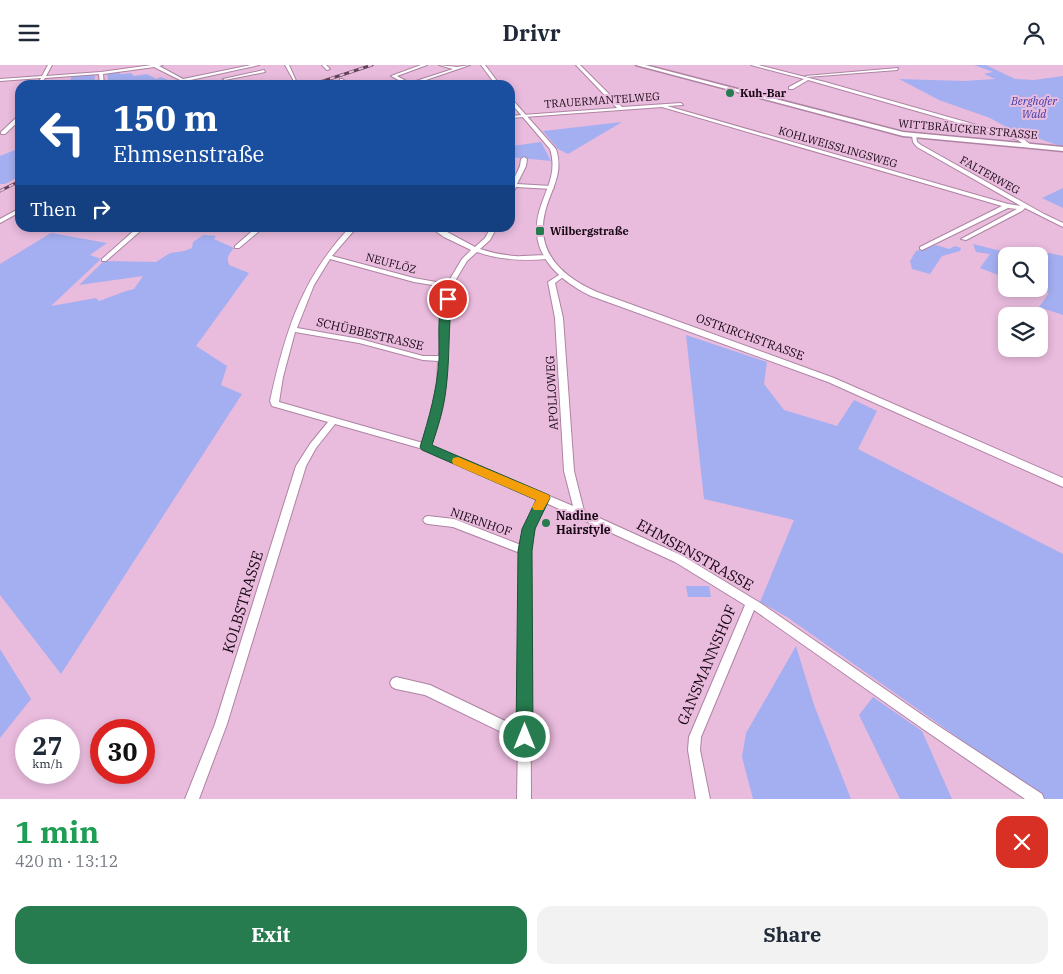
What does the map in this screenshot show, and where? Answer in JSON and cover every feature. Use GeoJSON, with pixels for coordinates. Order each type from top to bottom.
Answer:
{"type":"FeatureCollection","features":[{"type":"Feature","properties":{"kind":"main road","name":"WITTBRÄUCKER STRASSE"},"geometry":{"type":"LineString","coordinates":[[639,65],[873,127],[914,135],[1063,149]]}},
{"type":"Feature","properties":{"kind":"street"},"geometry":{"type":"LineString","coordinates":[[40,80],[50,65]]}},
{"type":"Feature","properties":{"kind":"street"},"geometry":{"type":"LineString","coordinates":[[0,80],[101,73],[161,65]]}},
{"type":"Feature","properties":{"kind":"street"},"geometry":{"type":"LineString","coordinates":[[188,80],[257,65]]}},
{"type":"Feature","properties":{"kind":"street"},"geometry":{"type":"LineString","coordinates":[[287,65],[295,80]]}},
{"type":"Feature","properties":{"kind":"street"},"geometry":{"type":"LineString","coordinates":[[324,65],[328,69]]}},
{"type":"Feature","properties":{"kind":"street"},"geometry":{"type":"LineString","coordinates":[[400,80],[394,76],[425,65]]}},
{"type":"Feature","properties":{"kind":"street"},"geometry":{"type":"LineString","coordinates":[[441,65],[456,69]]}},
{"type":"Feature","properties":{"kind":"street"},"geometry":{"type":"LineString","coordinates":[[423,80],[468,65]]}},
{"type":"Feature","properties":{"kind":"street"},"geometry":{"type":"LineString","coordinates":[[483,65],[494,80]]}},
{"type":"Feature","properties":{"kind":"street"},"geometry":{"type":"LineString","coordinates":[[578,65],[621,109]]}},
{"type":"Feature","properties":{"kind":"street"},"geometry":{"type":"LineString","coordinates":[[753,65],[1020,139],[1028,145]]}},
{"type":"Feature","properties":{"kind":"street"},"geometry":{"type":"LineString","coordinates":[[154,66],[181,80]]}},
{"type":"Feature","properties":{"kind":"street"},"geometry":{"type":"LineString","coordinates":[[799,77],[898,69]]}},
{"type":"Feature","properties":{"kind":"street"},"geometry":{"type":"LineString","coordinates":[[226,80],[225,79],[247,73],[264,71]]}},
{"type":"Feature","properties":{"kind":"street"},"geometry":{"type":"LineString","coordinates":[[101,73],[102,80]]}},
{"type":"Feature","properties":{"kind":"street"},"geometry":{"type":"LineString","coordinates":[[791,88],[807,79]]}},
{"type":"Feature","properties":{"kind":"street","name":"TRAUERMANTELWEG"},"geometry":{"type":"LineString","coordinates":[[515,116],[664,107],[682,104]]}},
{"type":"Feature","properties":{"kind":"street"},"geometry":{"type":"LineString","coordinates":[[442,232],[474,251],[508,258],[547,257],[542,243],[540,226],[542,214],[558,171],[557,158],[553,149],[515,105]]}},
{"type":"Feature","properties":{"kind":"street","name":"KOHLWEISSLINGSWEG"},"geometry":{"type":"LineString","coordinates":[[664,107],[1007,206],[1023,207]]}},
{"type":"Feature","properties":{"kind":"street"},"geometry":{"type":"LineString","coordinates":[[3,133],[15,122]]}},
{"type":"Feature","properties":{"kind":"street","name":"FALTERWEG"},"geometry":{"type":"LineString","coordinates":[[914,135],[915,142],[919,146],[1023,207],[1063,225]]}},
{"type":"Feature","properties":{"kind":"street"},"geometry":{"type":"LineString","coordinates":[[515,180],[523,166],[524,159]]}},
{"type":"Feature","properties":{"kind":"street"},"geometry":{"type":"LineString","coordinates":[[515,185],[551,188]]}},
{"type":"Feature","properties":{"kind":"street"},"geometry":{"type":"LineString","coordinates":[[922,248],[1007,206]]}},
{"type":"Feature","properties":{"kind":"street"},"geometry":{"type":"LineString","coordinates":[[964,239],[1023,207]]}},
{"type":"Feature","properties":{"kind":"street"},"geometry":{"type":"LineString","coordinates":[[0,221],[15,213]]}},
{"type":"Feature","properties":{"kind":"street"},"geometry":{"type":"LineString","coordinates":[[984,217],[996,222]]}},
{"type":"Feature","properties":{"kind":"street"},"geometry":{"type":"LineString","coordinates":[[958,229],[960,232],[971,235]]}},
{"type":"Feature","properties":{"kind":"street"},"geometry":{"type":"LineString","coordinates":[[104,260],[136,232]]}},
{"type":"Feature","properties":{"kind":"street"},"geometry":{"type":"LineString","coordinates":[[238,247],[255,232]]}},
{"type":"Feature","properties":{"kind":"street"},"geometry":{"type":"LineString","coordinates":[[292,329],[309,289],[328,257],[350,232]]}},
{"type":"Feature","properties":{"kind":"street"},"geometry":{"type":"LineString","coordinates":[[426,447],[436,413],[444,359],[444,327],[449,286],[464,260],[488,239],[492,232]]}},
{"type":"Feature","properties":{"kind":"street","name":"NEUFLÖZ"},"geometry":{"type":"LineString","coordinates":[[328,257],[414,280],[449,286]]}},
{"type":"Feature","properties":{"kind":"street","name":"OSTKIRCHSTRASSE"},"geometry":{"type":"LineString","coordinates":[[547,257],[560,276],[581,289],[831,381],[1063,483]]}},
{"type":"Feature","properties":{"kind":"street","name":"APOLLOWEG"},"geometry":{"type":"LineString","coordinates":[[560,276],[551,282],[559,318],[570,471],[580,513]]}},
{"type":"Feature","properties":{"kind":"street","name":"SCHÜBBESTRASSE"},"geometry":{"type":"LineString","coordinates":[[292,329],[360,341],[423,359],[444,359]]}},
{"type":"Feature","properties":{"kind":"street","name":"EHMSENSTRASSE"},"geometry":{"type":"LineString","coordinates":[[292,329],[274,401],[279,406],[426,447],[580,513],[678,559],[751,603],[1037,799]]}},
{"type":"Feature","properties":{"kind":"street","name":"KOLBSTRASSE"},"geometry":{"type":"LineString","coordinates":[[192,799],[220,724],[302,466],[313,445],[333,421]]}},
{"type":"Feature","properties":{"kind":"street"},"geometry":{"type":"LineString","coordinates":[[524,799],[525,551],[528,529],[536,510],[544,498]]}},
{"type":"Feature","properties":{"kind":"street","name":"NIERNHOF"},"geometry":{"type":"LineString","coordinates":[[428,520],[454,523],[525,551]]}},
{"type":"Feature","properties":{"kind":"street","name":"GANSMANNSHOF"},"geometry":{"type":"LineString","coordinates":[[702,799],[694,750],[694,737],[751,603]]}},
{"type":"Feature","properties":{"kind":"street"},"geometry":{"type":"LineString","coordinates":[[396,683],[426,689],[525,737]]}},
{"type":"Feature","properties":{"kind":"green space","name":"Berghofer Wald"},"geometry":{"type":"Polygon","coordinates":[[[974,65],[986,65],[1015,79],[1034,80],[1063,76],[1063,147],[1008,128],[990,118],[939,100],[899,79],[964,81],[995,79],[984,74],[993,72],[974,65]]]}},
{"type":"Feature","properties":{"kind":"green space"},"geometry":{"type":"Polygon","coordinates":[[[107,73],[131,73],[134,76],[147,74],[156,79],[161,77],[168,80],[108,80],[107,73]]]}},
{"type":"Feature","properties":{"kind":"green space"},"geometry":{"type":"Polygon","coordinates":[[[95,74],[94,80],[70,80],[72,76],[95,74]]]}},
{"type":"Feature","properties":{"kind":"green space"},"geometry":{"type":"Polygon","coordinates":[[[622,122],[568,154],[558,149],[543,131],[622,122]]]}},
{"type":"Feature","properties":{"kind":"green space"},"geometry":{"type":"Polygon","coordinates":[[[541,142],[551,161],[515,157],[515,146],[541,142]]]}},
{"type":"Feature","properties":{"kind":"green space"},"geometry":{"type":"Polygon","coordinates":[[[15,150],[15,179],[5,184],[0,184],[0,156],[15,150]]]}},
{"type":"Feature","properties":{"kind":"green space"},"geometry":{"type":"Polygon","coordinates":[[[1063,188],[1063,208],[1042,198],[1063,188]]]}},
{"type":"Feature","properties":{"kind":"green space"},"geometry":{"type":"Polygon","coordinates":[[[51,233],[107,243],[90,255],[101,259],[51,306],[96,298],[99,301],[134,289],[143,276],[79,285],[104,261],[156,262],[170,253],[192,248],[193,242],[203,235],[216,236],[214,239],[234,248],[228,256],[229,265],[249,273],[196,346],[227,366],[221,385],[242,394],[61,674],[0,595],[0,264],[51,233]]]}},
{"type":"Feature","properties":{"kind":"green space"},"geometry":{"type":"Polygon","coordinates":[[[973,244],[998,250],[998,275],[980,268],[990,254],[976,252],[973,244]]]}},
{"type":"Feature","properties":{"kind":"green space"},"geometry":{"type":"Polygon","coordinates":[[[936,245],[949,249],[955,246],[961,248],[960,251],[942,256],[930,274],[912,269],[910,261],[916,251],[936,245]]]}},
{"type":"Feature","properties":{"kind":"green space"},"geometry":{"type":"Polygon","coordinates":[[[1048,253],[1063,256],[1063,315],[1048,310],[1048,307],[1039,307],[1048,297],[1049,293],[1048,253]]]}},
{"type":"Feature","properties":{"kind":"green space"},"geometry":{"type":"Polygon","coordinates":[[[686,335],[767,362],[764,384],[784,410],[837,426],[854,400],[877,411],[858,449],[1063,554],[1063,799],[1045,799],[787,617],[760,602],[794,520],[704,499],[686,335]]]}},
{"type":"Feature","properties":{"kind":"green space"},"geometry":{"type":"Polygon","coordinates":[[[686,586],[709,586],[711,597],[688,597],[686,586]]]}},
{"type":"Feature","properties":{"kind":"green space"},"geometry":{"type":"Polygon","coordinates":[[[796,646],[814,705],[851,799],[753,799],[742,757],[746,733],[796,646]]]}},
{"type":"Feature","properties":{"kind":"green space"},"geometry":{"type":"Polygon","coordinates":[[[0,649],[31,699],[0,738],[0,649]]]}},
{"type":"Feature","properties":{"kind":"green space"},"geometry":{"type":"Polygon","coordinates":[[[873,697],[922,731],[952,799],[900,799],[859,715],[873,697]]]}},
{"type":"Feature","properties":{"kind":"railway"},"geometry":{"type":"LineString","coordinates":[[326,80],[372,65]]}},
{"type":"Feature","properties":{"kind":"railway"},"geometry":{"type":"LineString","coordinates":[[0,191],[15,184]]}},
{"type":"Feature","properties":{"kind":"slow traffic"},"geometry":{"type":"LineString","coordinates":[[458,461],[544,498],[539,507]]}},
{"type":"Feature","properties":{"kind":"place","name":"Kuh-Bar"},"geometry":{"type":"Point","coordinates":[730,93]}},
{"type":"Feature","properties":{"kind":"place","name":"Wilbergstraße"},"geometry":{"type":"Point","coordinates":[540,231]}},
{"type":"Feature","properties":{"kind":"place","name":"Nadine Hairstyle"},"geometry":{"type":"Point","coordinates":[546,523]}},
{"type":"Feature","properties":{"kind":"route"},"geometry":{"type":"LineString","coordinates":[[448,299],[444,327],[444,359],[441,390],[426,447],[544,498],[536,510],[528,529],[525,551],[525,737]]}}]}
